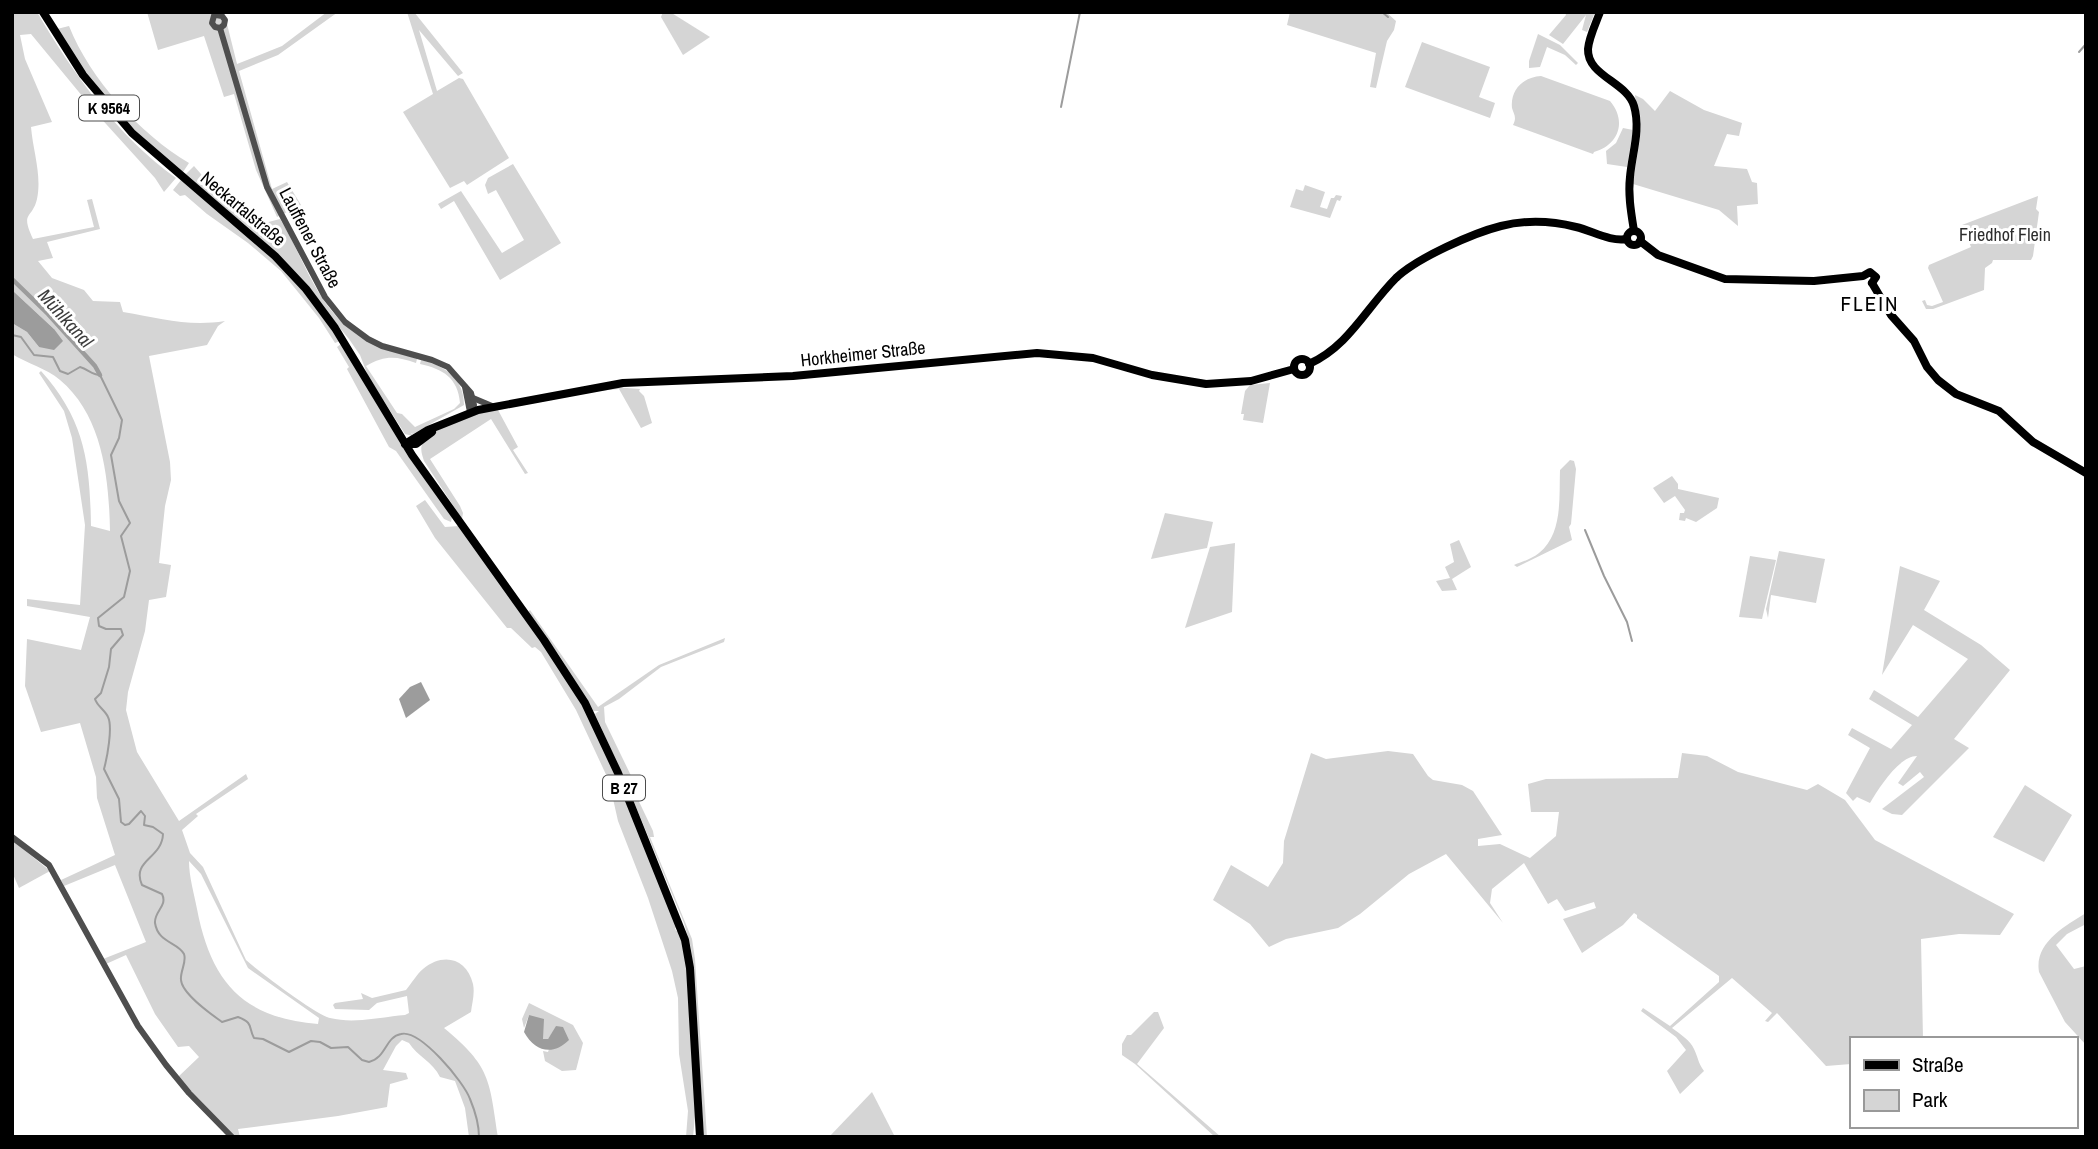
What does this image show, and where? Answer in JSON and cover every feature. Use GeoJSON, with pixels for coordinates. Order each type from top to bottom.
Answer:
{"type":"FeatureCollection","features":[{"type":"Feature","properties":{"kind":"main road","name":"Neckartalstraße"},"geometry":{"type":"LineString","coordinates":[[43,12],[83,75],[132,133],[159,159],[263,244],[291,272],[322,310],[346,346],[405,444]]}},
{"type":"Feature","properties":{"kind":"main road"},"geometry":{"type":"LineString","coordinates":[[1600,12],[1591,36],[1589,56],[1599,71],[1622,87],[1633,102],[1637,116],[1629,205],[1634,231]]}},
{"type":"Feature","properties":{"kind":"main road","name":"Horkheimer Straße"},"geometry":{"type":"LineString","coordinates":[[405,444],[428,430],[470,412],[623,383],[762,379],[1037,353],[1093,358],[1152,375],[1206,384],[1251,381],[1294,369],[1297,360],[1304,360],[1308,364],[1325,356],[1344,341],[1398,276],[1481,232],[1518,223],[1549,223],[1578,228],[1620,241],[1628,239]]}},
{"type":"Feature","properties":{"kind":"main road"},"geometry":{"type":"LineString","coordinates":[[1634,231],[1629,233],[1628,239],[1634,245],[1640,241]]}},
{"type":"Feature","properties":{"kind":"main road"},"geometry":{"type":"LineString","coordinates":[[1634,231],[1640,234],[1640,241]]}},
{"type":"Feature","properties":{"kind":"main road"},"geometry":{"type":"LineString","coordinates":[[1640,241],[1658,255],[1725,279],[1814,281],[1863,276],[1872,272],[1876,279],[1872,284],[1891,314],[1914,341],[1927,367],[1938,380],[1956,394],[1999,411],[2034,442],[2086,473]]}},
{"type":"Feature","properties":{"kind":"main road","name":"Horkheimer Straße"},"geometry":{"type":"LineString","coordinates":[[421,442],[436,428]]}},
{"type":"Feature","properties":{"kind":"main road"},"geometry":{"type":"LineString","coordinates":[[405,444],[421,442]]}},
{"type":"Feature","properties":{"kind":"main road"},"geometry":{"type":"LineString","coordinates":[[421,442],[418,451],[422,469]]}},
{"type":"Feature","properties":{"kind":"main road","name":"B 27"},"geometry":{"type":"LineString","coordinates":[[405,444],[544,640],[585,703],[618,773],[673,904],[685,940],[690,968],[700,1137]]}},
{"type":"Feature","properties":{"kind":"street","name":"Lauffener Straße"},"geometry":{"type":"LineString","coordinates":[[216,14],[212,23],[220,28],[267,187],[325,297],[345,322],[368,339],[438,362],[452,371],[473,398]]}},
{"type":"Feature","properties":{"kind":"street"},"geometry":{"type":"LineString","coordinates":[[465,385],[470,412]]}},
{"type":"Feature","properties":{"kind":"street"},"geometry":{"type":"LineString","coordinates":[[470,412],[474,405],[473,398]]}},
{"type":"Feature","properties":{"kind":"street"},"geometry":{"type":"LineString","coordinates":[[473,398],[492,407]]}},
{"type":"Feature","properties":{"kind":"street"},"geometry":{"type":"LineString","coordinates":[[12,837],[52,870],[138,1026],[174,1075],[232,1137]]}},
{"type":"Feature","properties":{"kind":"green space"},"geometry":{"type":"Polygon","coordinates":[[[12,12],[37,12],[98,102],[135,143],[176,178],[164,192],[155,178],[97,114],[31,34],[20,35],[25,59],[52,122],[31,127],[38,190],[35,206],[27,220],[29,230],[33,239],[94,227],[87,200],[92,199],[100,229],[47,242],[53,258],[38,261],[52,278],[84,290],[93,301],[120,302],[123,312],[186,322],[225,321],[218,326],[207,345],[149,356],[170,462],[171,480],[165,506],[159,563],[171,565],[166,597],[149,600],[145,631],[128,692],[126,710],[137,752],[179,821],[246,774],[248,779],[196,814],[198,816],[182,830],[190,853],[203,867],[246,960],[300,1001],[323,1015],[339,1020],[405,1015],[409,1013],[407,996],[377,1003],[369,1010],[335,1009],[333,1005],[363,999],[361,993],[372,998],[406,990],[423,969],[438,961],[453,960],[465,968],[474,988],[471,1012],[444,1028],[471,1053],[485,1075],[498,1137],[469,1137],[465,1108],[455,1081],[440,1077],[409,1043],[402,1040],[383,1070],[406,1073],[408,1079],[390,1084],[387,1107],[238,1129],[240,1137],[235,1137],[178,1077],[199,1057],[189,1046],[178,1047],[155,1014],[126,955],[106,964],[103,959],[146,942],[115,865],[64,886],[61,880],[115,855],[97,798],[96,777],[80,723],[41,732],[25,686],[27,639],[81,650],[90,617],[27,606],[27,599],[80,605],[85,525],[72,438],[64,411],[39,373],[41,371],[67,407],[82,443],[89,482],[91,526],[110,531],[108,491],[101,449],[86,411],[55,376],[12,354],[12,323],[27,332],[39,347],[54,329],[12,290],[12,12]],[[189,861],[203,935],[222,976],[235,992],[269,1014],[318,1024],[319,1018],[248,968],[201,874],[189,861]]]}},
{"type":"Feature","properties":{"kind":"green space"},"geometry":{"type":"Polygon","coordinates":[[[147,12],[224,12],[237,64],[282,46],[327,12],[338,12],[278,55],[239,71],[272,189],[287,182],[301,205],[277,217],[256,170],[234,94],[224,97],[204,36],[158,50],[147,12]]]}},
{"type":"Feature","properties":{"kind":"green space"},"geometry":{"type":"Polygon","coordinates":[[[407,12],[414,12],[463,73],[458,76],[419,30],[437,91],[459,78],[463,79],[509,158],[467,185],[464,181],[450,188],[403,112],[433,94],[407,12]]]}},
{"type":"Feature","properties":{"kind":"green space"},"geometry":{"type":"Polygon","coordinates":[[[663,12],[670,12],[710,37],[683,55],[661,17],[663,12]]]}},
{"type":"Feature","properties":{"kind":"green space"},"geometry":{"type":"Polygon","coordinates":[[[1290,12],[1386,12],[1396,21],[1387,41],[1376,88],[1370,87],[1376,53],[1287,25],[1290,12]]]}},
{"type":"Feature","properties":{"kind":"green space"},"geometry":{"type":"Polygon","coordinates":[[[1565,12],[1595,12],[1587,32],[1582,30],[1586,15],[1563,44],[1549,35],[1566,15],[1565,12]]]}},
{"type":"Feature","properties":{"kind":"green space"},"geometry":{"type":"Polygon","coordinates":[[[69,26],[90,66],[119,104],[153,137],[189,163],[183,172],[186,174],[194,166],[214,189],[257,225],[280,219],[311,279],[340,320],[367,339],[417,359],[416,363],[385,358],[366,366],[397,413],[402,414],[415,427],[454,409],[460,403],[453,381],[442,372],[420,364],[421,360],[438,366],[457,380],[464,405],[411,433],[413,436],[405,434],[368,376],[360,355],[349,339],[282,259],[249,228],[174,168],[125,121],[84,71],[57,29],[69,26]]]}},
{"type":"Feature","properties":{"kind":"green space"},"geometry":{"type":"Polygon","coordinates":[[[1538,34],[1560,45],[1578,63],[1576,65],[1565,55],[1547,47],[1540,67],[1529,68],[1538,34]]]}},
{"type":"Feature","properties":{"kind":"green space"},"geometry":{"type":"Polygon","coordinates":[[[1422,42],[1490,67],[1479,97],[1495,103],[1490,118],[1405,87],[1422,42]]]}},
{"type":"Feature","properties":{"kind":"green space"},"geometry":{"type":"Polygon","coordinates":[[[1541,76],[1610,101],[1618,116],[1615,138],[1593,154],[1513,125],[1513,95],[1519,85],[1541,76]]]}},
{"type":"Feature","properties":{"kind":"green space"},"geometry":{"type":"Polygon","coordinates":[[[1670,91],[1704,110],[1742,123],[1739,136],[1727,134],[1714,166],[1747,169],[1752,182],[1757,183],[1758,204],[1737,206],[1738,226],[1719,210],[1633,184],[1641,122],[1635,95],[1655,111],[1670,91]]]}},
{"type":"Feature","properties":{"kind":"green space"},"geometry":{"type":"Polygon","coordinates":[[[1623,128],[1633,130],[1627,167],[1607,164],[1606,151],[1616,143],[1623,128]]]}},
{"type":"Feature","properties":{"kind":"green space"},"geometry":{"type":"Polygon","coordinates":[[[513,164],[561,243],[500,280],[454,201],[441,209],[438,204],[461,191],[502,253],[524,240],[496,190],[488,194],[485,185],[488,178],[513,164]]]}},
{"type":"Feature","properties":{"kind":"green space"},"geometry":{"type":"Polygon","coordinates":[[[181,180],[255,241],[297,283],[340,341],[335,343],[319,318],[281,271],[185,195],[180,196],[173,190],[181,180]]]}},
{"type":"Feature","properties":{"kind":"green space"},"geometry":{"type":"Polygon","coordinates":[[[1305,185],[1325,192],[1320,207],[1327,209],[1331,198],[1342,196],[1340,201],[1337,200],[1330,218],[1290,207],[1296,189],[1303,191],[1305,185]]]}},
{"type":"Feature","properties":{"kind":"green space","name":"Friedhof Flein"},"geometry":{"type":"Polygon","coordinates":[[[2038,196],[2036,209],[2039,212],[2031,260],[1993,260],[1985,268],[1984,290],[1933,309],[1926,309],[1922,301],[1925,300],[1927,305],[1932,306],[1943,302],[1929,265],[1971,247],[1962,225],[2038,196]]]}},
{"type":"Feature","properties":{"kind":"green space"},"geometry":{"type":"Polygon","coordinates":[[[341,344],[408,456],[452,517],[451,522],[444,519],[396,451],[389,447],[347,369],[349,367],[337,347],[341,344]]]}},
{"type":"Feature","properties":{"kind":"green space"},"geometry":{"type":"Polygon","coordinates":[[[1270,383],[1263,423],[1243,420],[1244,414],[1241,414],[1245,391],[1250,385],[1270,383]]]}},
{"type":"Feature","properties":{"kind":"green space"},"geometry":{"type":"Polygon","coordinates":[[[614,387],[640,389],[652,423],[641,428],[619,389],[598,391],[498,410],[518,447],[513,450],[528,473],[525,474],[491,419],[430,459],[460,506],[462,519],[424,461],[422,444],[437,431],[458,421],[513,404],[614,387]]]}},
{"type":"Feature","properties":{"kind":"green space"},"geometry":{"type":"Polygon","coordinates":[[[1570,460],[1574,461],[1576,469],[1569,527],[1572,540],[1517,567],[1514,565],[1539,553],[1552,536],[1558,514],[1560,470],[1570,460]]]}},
{"type":"Feature","properties":{"kind":"green space"},"geometry":{"type":"Polygon","coordinates":[[[1672,476],[1678,489],[1719,498],[1717,508],[1696,522],[1686,518],[1685,521],[1679,520],[1680,513],[1685,510],[1675,496],[1664,503],[1653,488],[1672,476]]]}},
{"type":"Feature","properties":{"kind":"green space"},"geometry":{"type":"Polygon","coordinates":[[[425,500],[445,527],[459,526],[556,662],[594,725],[678,926],[676,931],[680,929],[686,949],[696,1105],[693,1137],[686,1137],[688,1111],[679,1054],[678,998],[672,971],[648,898],[618,821],[609,781],[576,710],[541,652],[535,647],[532,648],[511,628],[507,628],[435,538],[416,506],[425,500]]]}},
{"type":"Feature","properties":{"kind":"green space"},"geometry":{"type":"Polygon","coordinates":[[[1165,513],[1213,522],[1207,548],[1151,559],[1165,513]]]}},
{"type":"Feature","properties":{"kind":"green space"},"geometry":{"type":"Polygon","coordinates":[[[1459,540],[1471,567],[1452,579],[1457,590],[1442,591],[1436,581],[1450,578],[1445,567],[1454,562],[1450,544],[1459,540]]]}},
{"type":"Feature","properties":{"kind":"green space"},"geometry":{"type":"Polygon","coordinates":[[[1235,543],[1232,612],[1185,628],[1210,547],[1235,543]]]}},
{"type":"Feature","properties":{"kind":"green space"},"geometry":{"type":"Polygon","coordinates":[[[1779,551],[1825,559],[1816,603],[1771,595],[1768,618],[1766,609],[1779,551]]]}},
{"type":"Feature","properties":{"kind":"green space"},"geometry":{"type":"Polygon","coordinates":[[[1750,556],[1776,560],[1762,619],[1739,617],[1750,556]]]}},
{"type":"Feature","properties":{"kind":"green space"},"geometry":{"type":"Polygon","coordinates":[[[1900,566],[1940,581],[1924,610],[1981,645],[2010,670],[1954,739],[1969,748],[1902,815],[1882,809],[1924,777],[1920,772],[1903,786],[1898,783],[1917,756],[1910,757],[1897,767],[1870,803],[1857,797],[1853,801],[1846,793],[1870,748],[1848,735],[1852,728],[1891,749],[1912,725],[1869,699],[1874,690],[1918,717],[1968,659],[1913,625],[1882,675],[1900,566]]]}},
{"type":"Feature","properties":{"kind":"green space"},"geometry":{"type":"Polygon","coordinates":[[[530,610],[598,707],[659,665],[725,638],[724,642],[661,667],[604,707],[605,722],[636,786],[629,789],[595,714],[599,711],[593,711],[559,655],[528,612],[530,610]]]}},
{"type":"Feature","properties":{"kind":"green space"},"geometry":{"type":"Polygon","coordinates":[[[1388,751],[1413,754],[1433,780],[1462,785],[1473,791],[1502,835],[1478,839],[1478,846],[1500,844],[1530,858],[1556,836],[1559,812],[1531,812],[1528,784],[1546,779],[1678,778],[1682,753],[1707,756],[1738,772],[1807,790],[1818,784],[1845,800],[1875,840],[2014,914],[2000,935],[1959,934],[1921,939],[1923,1037],[1850,1037],[1850,1064],[1826,1066],[1777,1013],[1768,1022],[1765,1021],[1772,1013],[1732,978],[1672,1028],[1692,1046],[1704,1071],[1680,1094],[1667,1071],[1686,1050],[1676,1037],[1641,1011],[1643,1008],[1670,1026],[1719,982],[1719,976],[1637,918],[1634,913],[1623,925],[1582,953],[1563,919],[1596,908],[1594,902],[1565,911],[1557,899],[1548,904],[1524,863],[1492,889],[1490,903],[1503,923],[1446,854],[1409,874],[1360,914],[1338,928],[1286,939],[1269,947],[1250,924],[1213,900],[1231,865],[1268,887],[1283,863],[1284,841],[1311,753],[1326,759],[1388,751]]]}},
{"type":"Feature","properties":{"kind":"green space"},"geometry":{"type":"Polygon","coordinates":[[[2025,785],[2072,815],[2044,862],[1993,837],[2025,785]]]}},
{"type":"Feature","properties":{"kind":"green space"},"geometry":{"type":"Polygon","coordinates":[[[633,789],[653,831],[654,837],[650,837],[692,939],[707,1137],[704,1137],[691,948],[684,923],[629,790],[633,789]]]}},
{"type":"Feature","properties":{"kind":"green space"},"geometry":{"type":"Polygon","coordinates":[[[12,840],[50,871],[19,888],[12,872],[12,840]]]}},
{"type":"Feature","properties":{"kind":"green space"},"geometry":{"type":"Polygon","coordinates":[[[2086,913],[2086,924],[2067,934],[2056,945],[2074,969],[2086,966],[2086,1045],[2065,1022],[2039,972],[2039,962],[2041,952],[2053,936],[2086,913]]]}},
{"type":"Feature","properties":{"kind":"green space"},"geometry":{"type":"Polygon","coordinates":[[[529,1003],[573,1025],[583,1043],[576,1070],[562,1071],[545,1061],[543,1051],[548,1052],[557,1026],[548,1039],[543,1039],[543,1027],[529,1015],[524,1028],[522,1019],[529,1003]]]}},
{"type":"Feature","properties":{"kind":"green space"},"geometry":{"type":"Polygon","coordinates":[[[1154,1012],[1158,1012],[1164,1028],[1137,1064],[1221,1137],[1215,1137],[1122,1055],[1122,1044],[1127,1035],[1131,1035],[1154,1012]]]}},
{"type":"Feature","properties":{"kind":"green space"},"geometry":{"type":"Polygon","coordinates":[[[872,1092],[895,1137],[829,1137],[872,1092]]]}},
{"type":"Feature","properties":{"kind":"shaded area"},"geometry":{"type":"Polygon","coordinates":[[[12,290],[54,329],[63,341],[54,350],[39,347],[27,332],[12,323],[12,290]]]}},
{"type":"Feature","properties":{"kind":"shaded area"},"geometry":{"type":"Polygon","coordinates":[[[421,682],[430,700],[406,718],[399,699],[410,687],[421,682]]]}},
{"type":"Feature","properties":{"kind":"shaded area"},"geometry":{"type":"Polygon","coordinates":[[[529,1015],[544,1019],[543,1039],[548,1039],[556,1026],[563,1027],[569,1040],[551,1050],[539,1048],[524,1032],[529,1015]]]}},
{"type":"Feature","properties":{"kind":"waterway"},"geometry":{"type":"LineString","coordinates":[[1061,107],[1080,12]]}},
{"type":"Feature","properties":{"kind":"waterway"},"geometry":{"type":"LineString","coordinates":[[1382,12],[1388,17]]}},
{"type":"Feature","properties":{"kind":"waterway"},"geometry":{"type":"LineString","coordinates":[[2079,52],[2086,44]]}},
{"type":"Feature","properties":{"kind":"waterway","name":"Mühlkanal"},"geometry":{"type":"LineString","coordinates":[[12,279],[48,314],[100,375]]}},
{"type":"Feature","properties":{"kind":"waterway"},"geometry":{"type":"LineString","coordinates":[[12,335],[21,337],[34,355],[53,357],[60,371],[68,374],[80,367],[100,375],[122,420],[119,438],[111,455],[119,501],[130,523],[121,536],[130,571],[124,597],[98,618],[99,626],[121,629],[123,635],[111,649],[101,693],[95,699],[109,722],[109,743],[104,769],[119,799],[121,822],[129,824],[141,811],[145,816],[144,825],[163,834],[158,849],[140,870],[140,877],[142,885],[162,894],[163,902],[155,923],[160,935],[184,954],[181,980],[186,991],[222,1022],[238,1017],[243,1019],[249,1023],[254,1038],[263,1039],[289,1052],[311,1041],[320,1042],[331,1048],[348,1047],[362,1060],[369,1062],[379,1056],[396,1036],[409,1035],[430,1048],[466,1091],[475,1113],[479,1137]]}},
{"type":"Feature","properties":{"kind":"waterway"},"geometry":{"type":"LineString","coordinates":[[1585,530],[1627,622],[1632,641]]}},
{"type":"Feature","properties":{"kind":"district","name":"FLEIN"},"geometry":{"type":"Point","coordinates":[1870,304]}}]}
